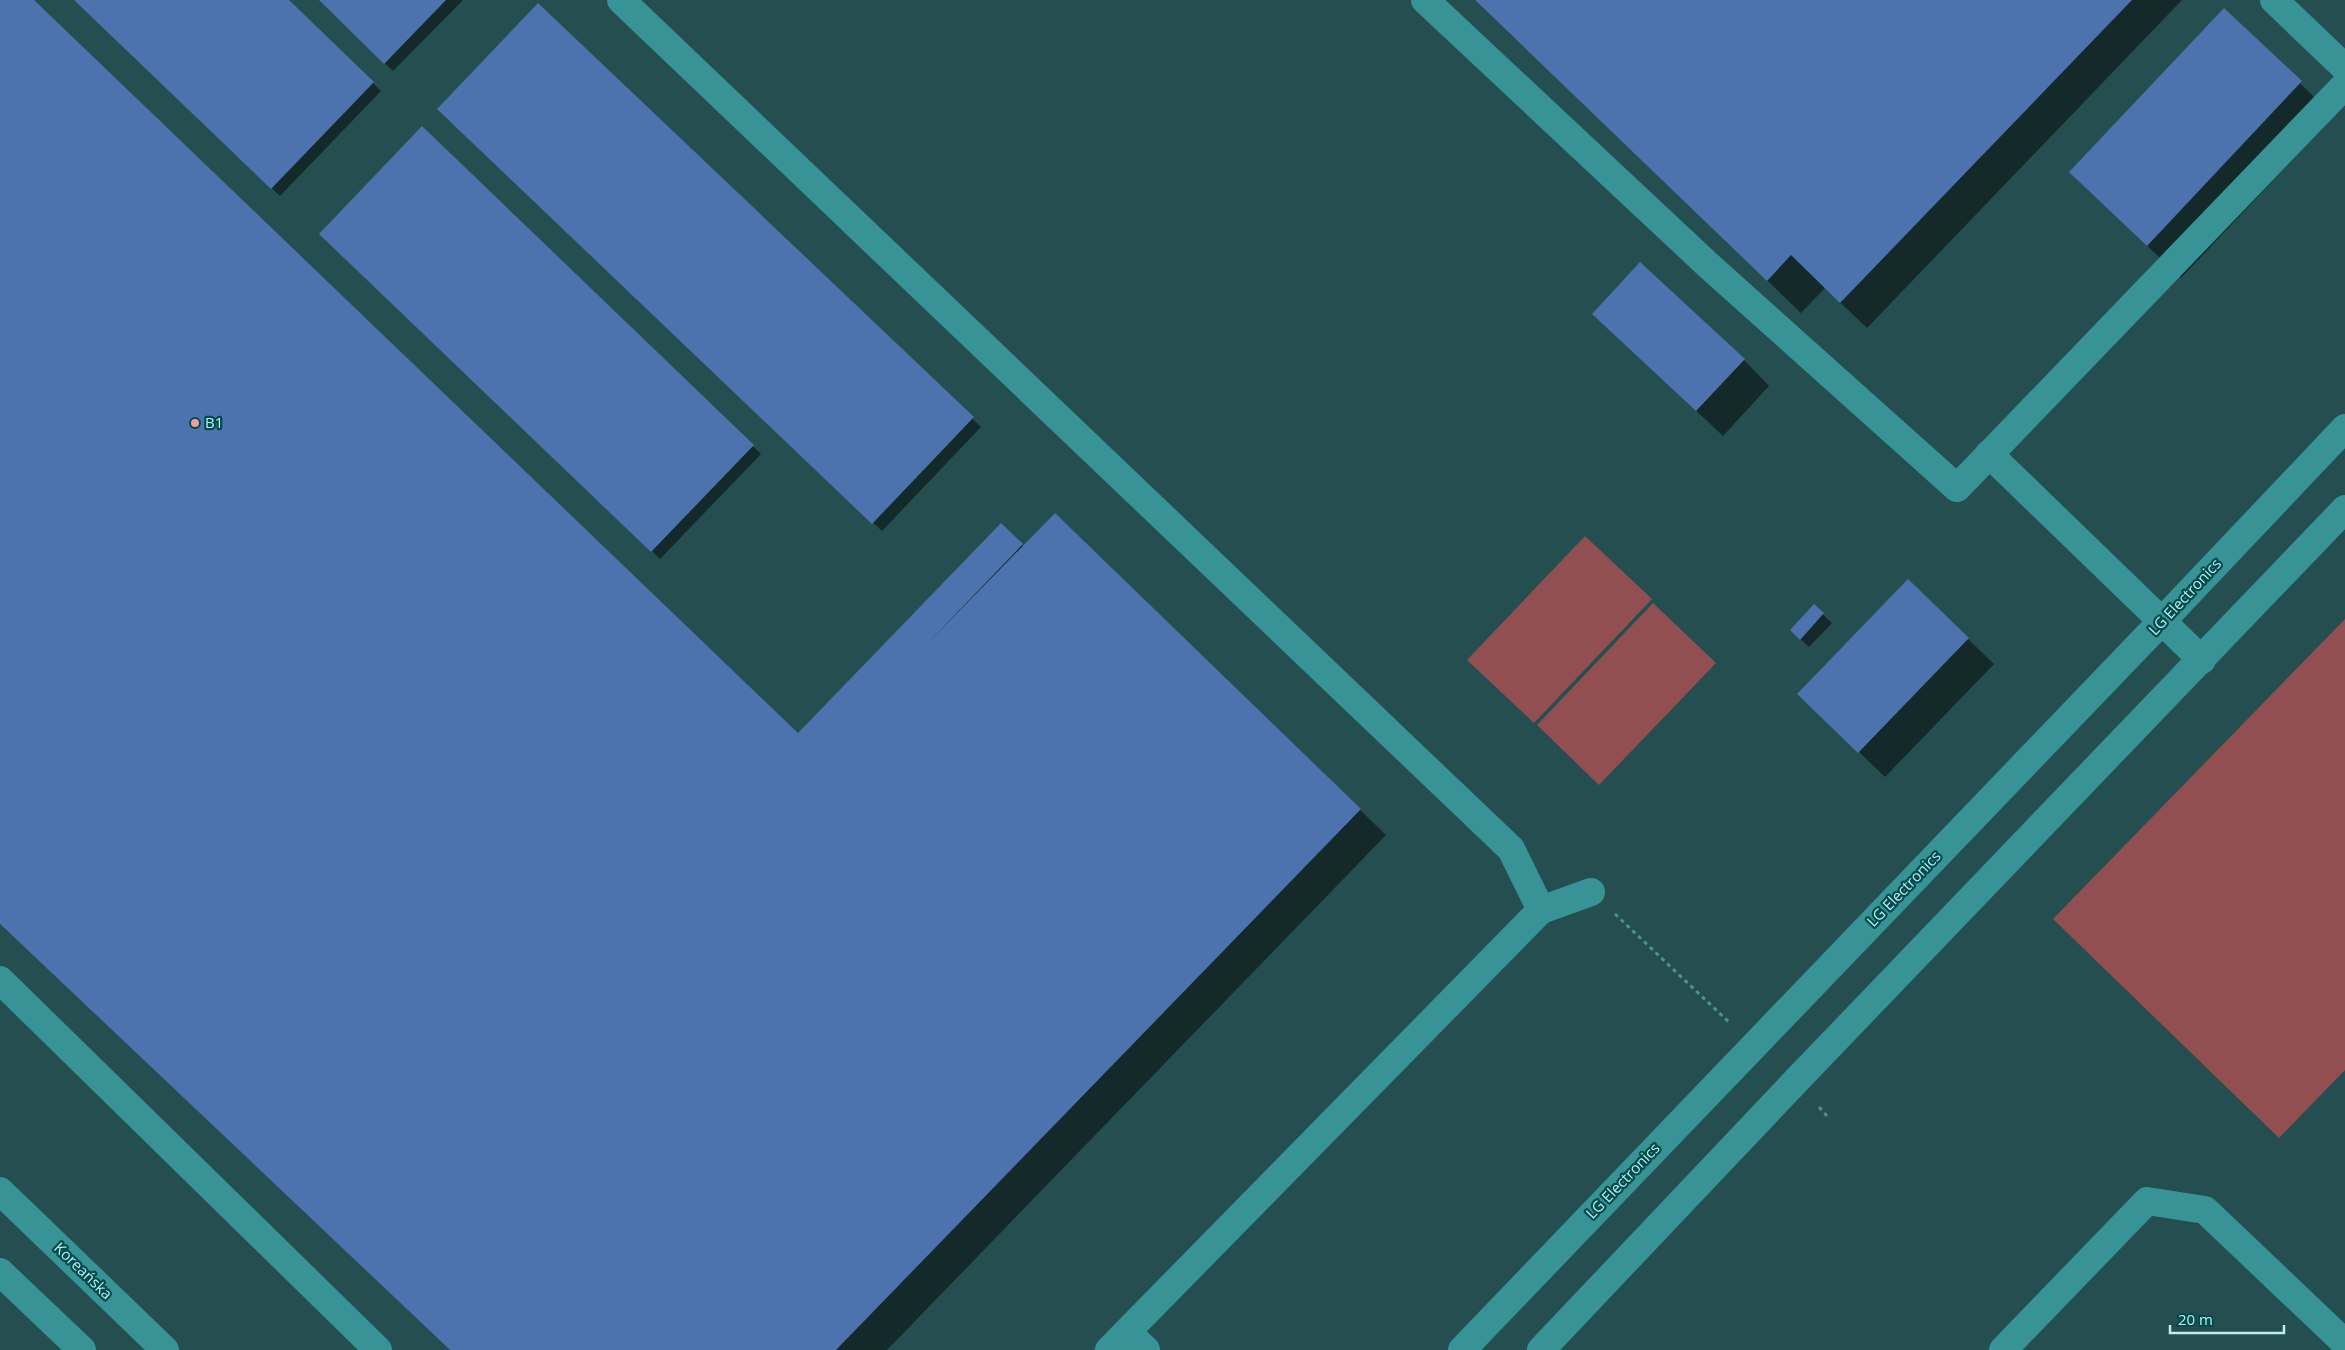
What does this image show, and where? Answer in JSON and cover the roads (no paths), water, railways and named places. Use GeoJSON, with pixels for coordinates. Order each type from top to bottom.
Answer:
{"type":"FeatureCollection","features":[{"type":"Feature","properties":{"kind":"street"},"geometry":{"type":"LineString","coordinates":[[621,0],[1510,849],[1541,910]]}},
{"type":"Feature","properties":{"kind":"street"},"geometry":{"type":"LineString","coordinates":[[1425,0],[1708,265],[1957,488],[2345,85]]}},
{"type":"Feature","properties":{"kind":"street"},"geometry":{"type":"LineString","coordinates":[[2274,0],[2345,68]]}},
{"type":"Feature","properties":{"kind":"street","name":"LG Electronics"},"geometry":{"type":"LineString","coordinates":[[1462,1350],[2345,428]]}},
{"type":"Feature","properties":{"kind":"street"},"geometry":{"type":"LineString","coordinates":[[1989,454],[2202,660]]}},
{"type":"Feature","properties":{"kind":"street"},"geometry":{"type":"LineString","coordinates":[[1541,1350],[1794,1082],[2202,660],[2345,509]]}},
{"type":"Feature","properties":{"kind":"street"},"geometry":{"type":"LineString","coordinates":[[1127,1344],[1541,910],[1591,892]]}},
{"type":"Feature","properties":{"kind":"street"},"geometry":{"type":"LineString","coordinates":[[0,980],[378,1350]]}},
{"type":"Feature","properties":{"kind":"street","name":"Koreańska"},"geometry":{"type":"LineString","coordinates":[[0,1192],[166,1350]]}},
{"type":"Feature","properties":{"kind":"street"},"geometry":{"type":"LineString","coordinates":[[2003,1350],[2147,1201],[2205,1210],[2345,1343]]}},
{"type":"Feature","properties":{"kind":"street"},"geometry":{"type":"LineString","coordinates":[[0,1272],[82,1350]]}},
{"type":"Feature","properties":{"kind":"place","name":"B1"},"geometry":{"type":"Point","coordinates":[195,423]}}]}
